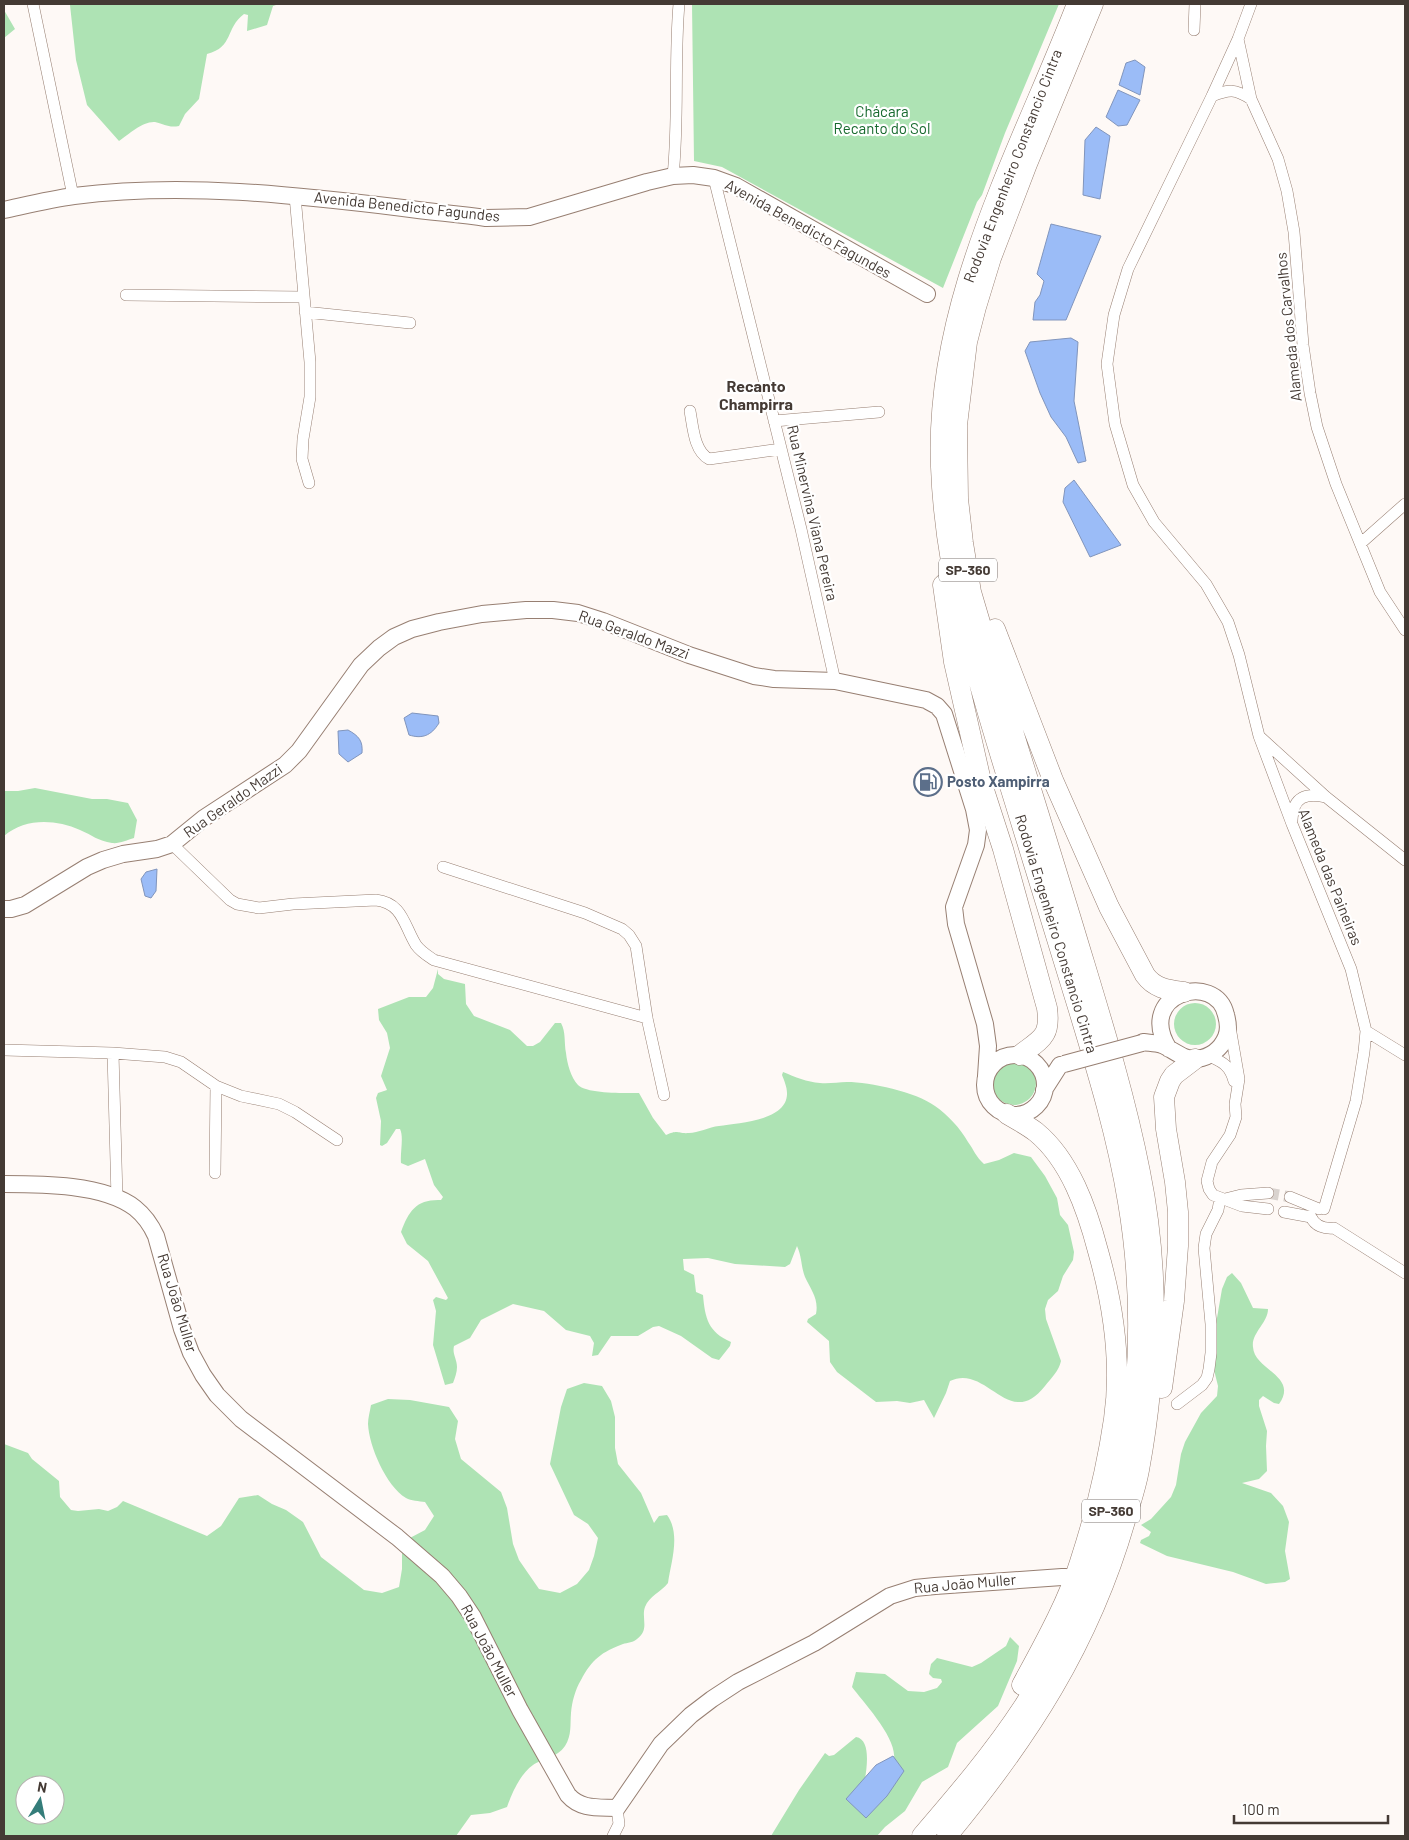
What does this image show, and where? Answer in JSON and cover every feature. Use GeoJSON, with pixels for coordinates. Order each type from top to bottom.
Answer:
{"type":"FeatureCollection","features":[{"type":"Feature","properties":{"kind":"highway","name":"Rodovia Engenheiro Constancio Cintra"},"geometry":{"type":"LineString","coordinates":[[947,1836],[1005,1762],[1033,1722],[1056,1685],[1094,1611],[1119,1542],[1139,1472],[1151,1383],[1154,1326],[1151,1257],[1141,1174],[1126,1107],[971,592],[963,543],[940,466],[941,410],[946,371],[963,292],[981,239],[1077,4]]}},
{"type":"Feature","properties":{"kind":"highway","name":"Rodovia Engenheiro Constancio Cintra"},"geometry":{"type":"LineString","coordinates":[[922,1836],[972,1777],[1020,1712],[1051,1660],[1070,1622],[1106,1530],[1119,1487],[1134,1404],[1138,1306],[1135,1251],[1129,1204],[1106,1100],[1008,778],[956,593],[951,502],[957,425],[966,350],[976,307],[991,258],[1027,164],[1093,4]]}},
{"type":"Feature","properties":{"kind":"highway"},"geometry":{"type":"LineString","coordinates":[[951,502],[971,537],[988,610],[1053,780],[1109,907],[1150,982],[1167,990],[1184,992]]}},
{"type":"Feature","properties":{"kind":"highway"},"geometry":{"type":"LineString","coordinates":[[951,502],[939,533],[941,567],[954,662],[981,781],[1003,849],[1047,1008],[1049,1023],[1046,1033],[1020,1057]]}},
{"type":"Feature","properties":{"kind":"highway"},"geometry":{"type":"LineString","coordinates":[[1139,1472],[1154,1426],[1161,1394],[1174,1301],[1178,1246],[1178,1212],[1166,1129],[1164,1097],[1174,1075],[1202,1058]]}},
{"type":"Feature","properties":{"kind":"highway"},"geometry":{"type":"LineString","coordinates":[[972,1777],[978,1760],[1009,1710],[1033,1665],[1081,1562],[1100,1488],[1114,1418],[1116,1349],[1111,1308],[1103,1269],[1086,1209],[1073,1180],[1050,1147],[1036,1132],[1007,1114]]}},
{"type":"Feature","properties":{"kind":"street"},"geometry":{"type":"LineString","coordinates":[[33,4],[73,196]]}},
{"type":"Feature","properties":{"kind":"street"},"geometry":{"type":"LineString","coordinates":[[673,176],[677,118],[677,26],[679,4]]}},
{"type":"Feature","properties":{"kind":"street"},"geometry":{"type":"LineString","coordinates":[[1194,30],[1195,4]]}},
{"type":"Feature","properties":{"kind":"street","name":"Alameda das Paineiras"},"geometry":{"type":"LineString","coordinates":[[1251,4],[1238,39],[1212,96],[1128,269],[1114,315],[1107,364],[1115,424],[1133,485],[1154,522],[1206,584],[1228,622],[1259,736],[1351,970],[1366,1031],[1362,1070],[1356,1102],[1318,1212]]}},
{"type":"Feature","properties":{"kind":"street","name":"Alameda dos Carvalhos"},"geometry":{"type":"LineString","coordinates":[[1238,39],[1252,99],[1278,158],[1287,191],[1294,232],[1303,345],[1317,427],[1336,484],[1380,592],[1405,630]]}},
{"type":"Feature","properties":{"kind":"street"},"geometry":{"type":"LineString","coordinates":[[1212,96],[1226,90],[1238,91],[1252,99]]}},
{"type":"Feature","properties":{"kind":"street","name":"Avenida Benedicto Fagundes"},"geometry":{"type":"LineString","coordinates":[[4,210],[73,196],[156,191],[243,192],[295,196],[486,218],[529,217],[647,182],[673,176],[693,175],[714,178],[736,186],[927,294]]}},
{"type":"Feature","properties":{"kind":"street","name":"Rua Minervina Viana Pereira"},"geometry":{"type":"LineString","coordinates":[[714,178],[781,449],[835,681]]}},
{"type":"Feature","properties":{"kind":"street"},"geometry":{"type":"LineString","coordinates":[[295,196],[310,382],[302,459],[309,483]]}},
{"type":"Feature","properties":{"kind":"street"},"geometry":{"type":"LineString","coordinates":[[126,295],[303,297]]}},
{"type":"Feature","properties":{"kind":"street"},"geometry":{"type":"LineString","coordinates":[[305,312],[410,323]]}},
{"type":"Feature","properties":{"kind":"street"},"geometry":{"type":"LineString","coordinates":[[690,412],[698,449],[702,456],[709,459],[781,449]]}},
{"type":"Feature","properties":{"kind":"street"},"geometry":{"type":"LineString","coordinates":[[774,421],[879,412]]}},
{"type":"Feature","properties":{"kind":"street"},"geometry":{"type":"LineString","coordinates":[[1361,543],[1405,504]]}},
{"type":"Feature","properties":{"kind":"street","name":"Rua Geraldo Mazzi"},"geometry":{"type":"LineString","coordinates":[[4,909],[25,905],[80,871],[102,860],[123,854],[157,850],[172,844],[230,800],[285,765],[303,746],[361,665],[394,637],[412,629],[482,614],[553,610],[602,620],[689,655],[754,676],[774,679],[835,681],[926,700],[937,706],[944,714],[974,809],[978,830],[976,845],[954,907],[956,924],[985,1024]]}},
{"type":"Feature","properties":{"kind":"street"},"geometry":{"type":"LineString","coordinates":[[1259,736],[1326,797],[1401,856],[1405,844]]}},
{"type":"Feature","properties":{"kind":"street"},"geometry":{"type":"LineString","coordinates":[[1292,824],[1292,809],[1299,800],[1310,795],[1326,797]]}},
{"type":"Feature","properties":{"kind":"street"},"geometry":{"type":"LineString","coordinates":[[172,844],[230,900],[237,904],[259,908],[300,903],[386,901],[400,913],[417,946],[434,960],[647,1018]]}},
{"type":"Feature","properties":{"kind":"street"},"geometry":{"type":"LineString","coordinates":[[443,867],[585,913],[622,929],[633,940],[636,946],[647,1018],[664,1095]]}},
{"type":"Feature","properties":{"kind":"street"},"geometry":{"type":"LineString","coordinates":[[1169,1049],[1162,1037],[1160,1023],[1163,1010],[1172,999],[1184,992],[1197,991],[1208,994],[1219,1001],[1226,1011],[1235,1050],[1239,1079],[1236,1090],[1236,1117],[1230,1135],[1212,1162],[1208,1181],[1209,1189],[1213,1195],[1242,1206],[1268,1209]]}},
{"type":"Feature","properties":{"kind":"street"},"geometry":{"type":"LineString","coordinates":[[1142,1042],[1160,1023]]}},
{"type":"Feature","properties":{"kind":"street"},"geometry":{"type":"LineString","coordinates":[[1202,1058],[1220,1048],[1227,1036],[1228,1023]]}},
{"type":"Feature","properties":{"kind":"street"},"geometry":{"type":"LineString","coordinates":[[985,1024],[1020,1057],[1040,1069],[1044,1079],[1044,1090]]}},
{"type":"Feature","properties":{"kind":"street"},"geometry":{"type":"LineString","coordinates":[[985,1024],[988,1046],[985,1088],[988,1100],[996,1109],[1007,1114],[1020,1114],[1031,1110],[1040,1102],[1044,1090],[1062,1065]]}},
{"type":"Feature","properties":{"kind":"street"},"geometry":{"type":"LineString","coordinates":[[1366,1031],[1405,1055]]}},
{"type":"Feature","properties":{"kind":"street"},"geometry":{"type":"LineString","coordinates":[[986,1076],[999,1059],[1020,1057],[1062,1065],[1142,1042],[1158,1044],[1181,1057],[1202,1058],[1224,1063],[1229,1068],[1236,1090]]}},
{"type":"Feature","properties":{"kind":"street"},"geometry":{"type":"LineString","coordinates":[[4,1050],[113,1053],[165,1057],[181,1062],[216,1086],[242,1096],[280,1104],[337,1140]]}},
{"type":"Feature","properties":{"kind":"street"},"geometry":{"type":"LineString","coordinates":[[113,1053],[117,1198]]}},
{"type":"Feature","properties":{"kind":"street"},"geometry":{"type":"LineString","coordinates":[[216,1086],[216,1173]]}},
{"type":"Feature","properties":{"kind":"street","name":"Rua João Muller"},"geometry":{"type":"LineString","coordinates":[[4,1184],[61,1186],[89,1190],[117,1198],[135,1208],[149,1222],[156,1236],[182,1329],[203,1375],[217,1395],[241,1420],[398,1538],[442,1576],[473,1617],[520,1710],[568,1794],[574,1802],[584,1806],[617,1808],[661,1744],[691,1715],[738,1682],[814,1643],[890,1596],[915,1588],[1040,1578]]}},
{"type":"Feature","properties":{"kind":"street"},"geometry":{"type":"LineString","coordinates":[[1223,1198],[1268,1193]]}},
{"type":"Feature","properties":{"kind":"street"},"geometry":{"type":"LineString","coordinates":[[1290,1197],[1333,1219],[1334,1228]]}},
{"type":"Feature","properties":{"kind":"street"},"geometry":{"type":"LineString","coordinates":[[1176,1404],[1202,1385],[1207,1378],[1211,1353],[1211,1324],[1204,1248],[1206,1234],[1223,1198]]}},
{"type":"Feature","properties":{"kind":"street"},"geometry":{"type":"LineString","coordinates":[[1284,1212],[1318,1212]]}},
{"type":"Feature","properties":{"kind":"street"},"geometry":{"type":"LineString","coordinates":[[1318,1212],[1313,1221],[1322,1227],[1334,1228],[1405,1273]]}},
{"type":"Feature","properties":{"kind":"street"},"geometry":{"type":"LineString","coordinates":[[1040,1578],[1081,1562]]}},
{"type":"Feature","properties":{"kind":"street"},"geometry":{"type":"LineString","coordinates":[[1040,1578],[1066,1577],[1073,1582]]}},
{"type":"Feature","properties":{"kind":"street"},"geometry":{"type":"LineString","coordinates":[[613,1836],[618,1824],[617,1808]]}},
{"type":"Feature","properties":{"kind":"green space"},"geometry":{"type":"Polygon","coordinates":[[[279,4],[273,6],[267,25],[247,31],[248,15],[244,14],[234,25],[222,47],[207,54],[199,99],[185,114],[179,126],[150,122],[136,128],[119,141],[87,105],[76,60],[70,5],[279,4]]]}},
{"type":"Feature","properties":{"kind":"green space","name":"Chácara Recanto do Sol"},"geometry":{"type":"Polygon","coordinates":[[[692,4],[1059,4],[943,288],[722,167],[694,161],[692,4]]]}},
{"type":"Feature","properties":{"kind":"green space"},"geometry":{"type":"Polygon","coordinates":[[[4,10],[15,29],[4,38],[4,10]]]}},
{"type":"Feature","properties":{"kind":"green space"},"geometry":{"type":"Polygon","coordinates":[[[35,788],[92,799],[107,799],[128,803],[137,820],[134,838],[112,843],[70,826],[51,822],[31,823],[12,830],[4,836],[4,791],[35,788]]]}},
{"type":"Feature","properties":{"kind":"green space"},"geometry":{"type":"Polygon","coordinates":[[[438,969],[438,974],[444,979],[465,984],[466,1004],[474,1016],[510,1030],[527,1046],[533,1046],[540,1042],[555,1023],[561,1023],[564,1030],[568,1066],[578,1085],[590,1090],[639,1093],[653,1118],[666,1135],[676,1132],[692,1133],[715,1127],[749,1122],[771,1115],[779,1110],[785,1102],[787,1091],[782,1075],[783,1072],[815,1082],[857,1082],[880,1086],[905,1092],[927,1101],[953,1122],[984,1164],[1014,1153],[1031,1157],[1045,1176],[1057,1198],[1060,1215],[1068,1225],[1074,1252],[1073,1260],[1063,1276],[1058,1291],[1048,1300],[1045,1309],[1046,1319],[1061,1361],[1057,1371],[1032,1398],[1020,1402],[1009,1400],[975,1381],[963,1378],[950,1381],[934,1418],[924,1400],[910,1403],[897,1401],[876,1402],[837,1372],[830,1362],[829,1341],[807,1322],[808,1319],[816,1314],[817,1309],[814,1295],[805,1277],[797,1246],[790,1264],[785,1267],[735,1264],[708,1258],[683,1259],[684,1270],[694,1275],[696,1292],[703,1295],[709,1323],[717,1334],[731,1342],[719,1360],[712,1358],[681,1336],[659,1326],[653,1327],[638,1336],[611,1336],[598,1355],[592,1356],[594,1343],[590,1336],[566,1330],[544,1311],[513,1304],[481,1320],[470,1338],[454,1346],[457,1369],[453,1383],[445,1385],[433,1345],[436,1311],[433,1300],[436,1297],[446,1300],[448,1298],[428,1261],[407,1244],[401,1232],[407,1218],[415,1207],[426,1201],[441,1200],[443,1197],[434,1185],[425,1159],[408,1166],[401,1163],[402,1136],[400,1129],[396,1129],[387,1143],[382,1146],[380,1145],[381,1121],[376,1098],[378,1093],[387,1090],[381,1076],[390,1048],[387,1033],[379,1020],[378,1009],[409,997],[426,997],[433,988],[438,969]]]}},
{"type":"Feature","properties":{"kind":"green space"},"geometry":{"type":"Polygon","coordinates":[[[1195,1003],[1210,1009],[1216,1024],[1210,1039],[1195,1045],[1180,1039],[1174,1024],[1180,1009],[1195,1003]]]}},
{"type":"Feature","properties":{"kind":"green space"},"geometry":{"type":"Polygon","coordinates":[[[1010,1061],[1018,1061],[1030,1067],[1036,1083],[1030,1099],[1018,1105],[1010,1105],[998,1099],[992,1087],[992,1079],[998,1067],[1010,1061]]]}},
{"type":"Feature","properties":{"kind":"green space"},"geometry":{"type":"Polygon","coordinates":[[[1232,1273],[1241,1283],[1253,1308],[1268,1309],[1265,1319],[1254,1337],[1253,1347],[1255,1355],[1260,1362],[1280,1380],[1284,1387],[1284,1394],[1279,1404],[1263,1396],[1259,1400],[1267,1431],[1267,1471],[1259,1479],[1242,1483],[1271,1493],[1283,1506],[1289,1522],[1285,1551],[1290,1579],[1285,1582],[1266,1584],[1233,1572],[1167,1556],[1140,1543],[1151,1532],[1141,1525],[1151,1519],[1171,1497],[1176,1485],[1185,1442],[1201,1413],[1217,1396],[1218,1386],[1212,1362],[1213,1341],[1222,1289],[1227,1277],[1232,1273]]]}},
{"type":"Feature","properties":{"kind":"green space"},"geometry":{"type":"Polygon","coordinates":[[[584,1383],[602,1386],[611,1401],[615,1417],[615,1448],[618,1464],[641,1493],[654,1523],[659,1516],[667,1515],[673,1531],[673,1557],[668,1583],[649,1600],[645,1607],[643,1632],[634,1641],[603,1653],[589,1667],[574,1696],[571,1709],[570,1734],[565,1746],[558,1753],[533,1765],[524,1773],[507,1807],[490,1813],[471,1815],[456,1836],[4,1836],[4,1444],[28,1453],[32,1459],[59,1481],[60,1497],[71,1510],[99,1509],[108,1511],[117,1507],[123,1501],[207,1536],[221,1526],[239,1498],[258,1495],[286,1510],[303,1522],[321,1557],[364,1590],[382,1593],[399,1587],[402,1554],[408,1539],[425,1530],[434,1516],[425,1502],[406,1498],[385,1475],[375,1454],[369,1433],[368,1422],[371,1405],[388,1399],[410,1400],[449,1407],[458,1421],[455,1439],[461,1459],[501,1492],[507,1508],[513,1544],[519,1560],[539,1589],[560,1593],[577,1584],[589,1570],[598,1538],[588,1524],[574,1515],[550,1464],[561,1407],[567,1389],[584,1383]]]}},
{"type":"Feature","properties":{"kind":"green space"},"geometry":{"type":"Polygon","coordinates":[[[1010,1637],[1019,1646],[1017,1661],[998,1706],[957,1743],[948,1767],[922,1782],[905,1811],[877,1836],[771,1836],[799,1790],[825,1753],[829,1756],[834,1755],[856,1737],[862,1740],[867,1754],[867,1763],[862,1796],[892,1764],[894,1756],[888,1735],[852,1687],[856,1672],[885,1674],[908,1691],[924,1692],[937,1688],[942,1682],[941,1679],[933,1678],[929,1674],[931,1664],[937,1658],[972,1667],[1006,1646],[1010,1637]]]}},
{"type":"Feature","properties":{"kind":"water"},"geometry":{"type":"Polygon","coordinates":[[[1135,60],[1145,67],[1140,95],[1119,85],[1126,63],[1135,60]]]}},
{"type":"Feature","properties":{"kind":"water"},"geometry":{"type":"Polygon","coordinates":[[[1118,90],[1140,100],[1127,125],[1118,126],[1106,117],[1118,90]]]}},
{"type":"Feature","properties":{"kind":"water"},"geometry":{"type":"Polygon","coordinates":[[[1096,127],[1110,136],[1100,199],[1083,195],[1085,140],[1096,127]]]}},
{"type":"Feature","properties":{"kind":"water"},"geometry":{"type":"Polygon","coordinates":[[[1051,224],[1101,236],[1066,320],[1033,320],[1035,302],[1040,295],[1044,281],[1037,274],[1051,224]]]}},
{"type":"Feature","properties":{"kind":"water"},"geometry":{"type":"Polygon","coordinates":[[[1071,338],[1078,342],[1074,401],[1086,461],[1078,463],[1066,437],[1051,417],[1025,351],[1030,342],[1071,338]]]}},
{"type":"Feature","properties":{"kind":"water"},"geometry":{"type":"Polygon","coordinates":[[[1074,480],[1121,545],[1090,557],[1063,502],[1065,488],[1074,480]]]}},
{"type":"Feature","properties":{"kind":"water"},"geometry":{"type":"Polygon","coordinates":[[[412,713],[438,716],[439,723],[429,734],[418,737],[409,735],[404,718],[412,713]]]}},
{"type":"Feature","properties":{"kind":"water"},"geometry":{"type":"Polygon","coordinates":[[[348,730],[359,739],[362,745],[362,753],[348,762],[339,754],[338,731],[348,730]]]}},
{"type":"Feature","properties":{"kind":"water"},"geometry":{"type":"Polygon","coordinates":[[[157,869],[156,891],[151,898],[145,896],[141,879],[146,872],[157,869]]]}},
{"type":"Feature","properties":{"kind":"water"},"geometry":{"type":"Polygon","coordinates":[[[893,1756],[904,1771],[887,1796],[866,1818],[846,1799],[876,1765],[893,1756]]]}},
{"type":"Feature","properties":{"kind":"tunnel"},"geometry":{"type":"LineString","coordinates":[[1268,1193],[1290,1197]]}},
{"type":"Feature","properties":{"kind":"place","name":"Posto Xampirra"},"geometry":{"type":"Point","coordinates":[928,782]}},
{"type":"Feature","properties":{"kind":"district","name":"Recanto Champirra"},"geometry":{"type":"Point","coordinates":[756,395]}}]}
